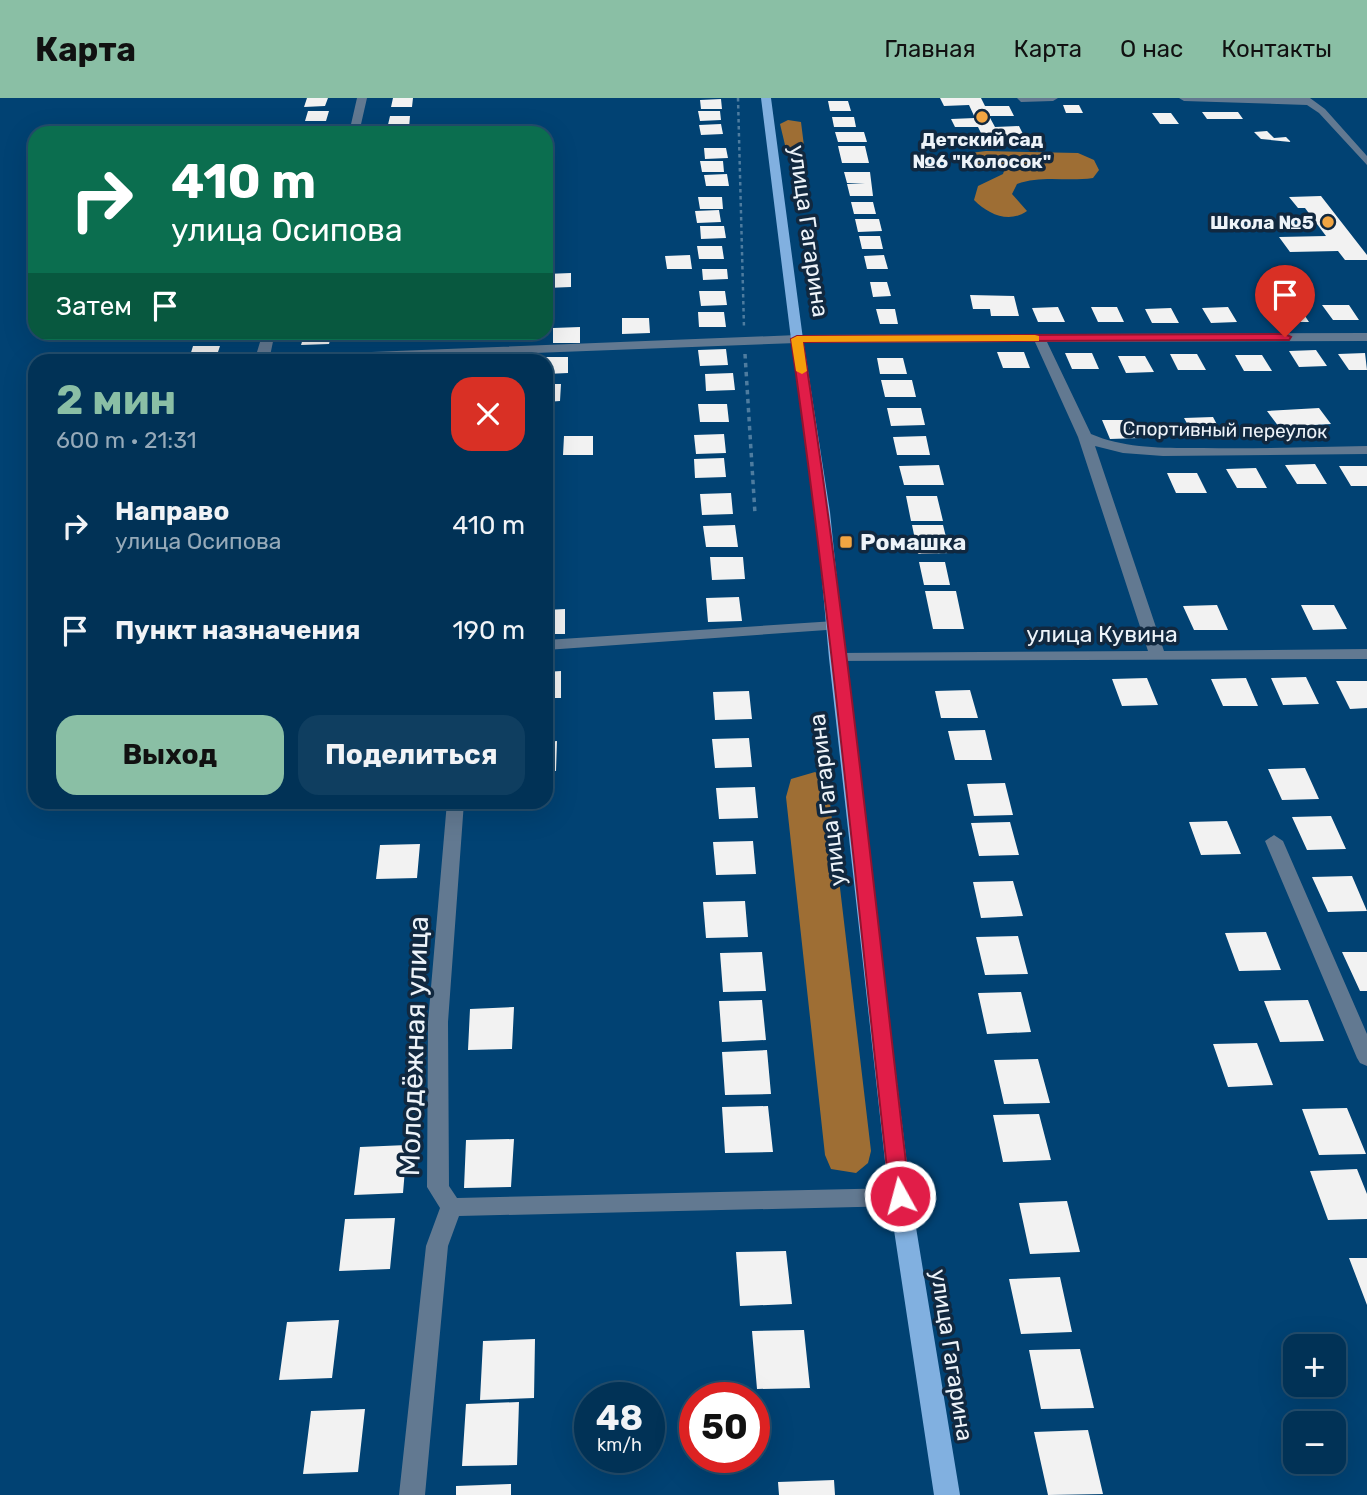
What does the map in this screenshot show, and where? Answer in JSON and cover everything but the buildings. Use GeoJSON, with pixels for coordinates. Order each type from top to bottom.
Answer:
{"type":"FeatureCollection","features":[{"type":"Feature","properties":{"kind":"main road","name":"улица Гагарина"},"geometry":{"type":"LineString","coordinates":[[766,98],[797,339],[823,512],[837,658],[900,1196],[947,1495]]}},
{"type":"Feature","properties":{"kind":"street"},"geometry":{"type":"LineString","coordinates":[[356,126],[362,98]]}},
{"type":"Feature","properties":{"kind":"street"},"geometry":{"type":"LineString","coordinates":[[1021,99],[1053,98]]}},
{"type":"Feature","properties":{"kind":"street"},"geometry":{"type":"LineString","coordinates":[[1184,98],[1305,100],[1351,137],[1367,162]]}},
{"type":"Feature","properties":{"kind":"street"},"geometry":{"type":"LineString","coordinates":[[530,354],[797,339],[1367,337]]}},
{"type":"Feature","properties":{"kind":"street"},"geometry":{"type":"LineString","coordinates":[[1040,339],[1085,437],[1158,656]]}},
{"type":"Feature","properties":{"kind":"street","name":"Спортивный переулок"},"geometry":{"type":"LineString","coordinates":[[1085,437],[1113,448],[1138,450],[1240,453],[1367,450]]}},
{"type":"Feature","properties":{"kind":"street"},"geometry":{"type":"LineString","coordinates":[[553,645],[835,626]]}},
{"type":"Feature","properties":{"kind":"street","name":"улица Кувина"},"geometry":{"type":"LineString","coordinates":[[837,658],[1367,654]]}},
{"type":"Feature","properties":{"kind":"street","name":"Молодёжная улица"},"geometry":{"type":"LineString","coordinates":[[451,1208],[438,1188],[438,1022],[454,809]]}},
{"type":"Feature","properties":{"kind":"street"},"geometry":{"type":"LineString","coordinates":[[1275,841],[1367,1058]]}},
{"type":"Feature","properties":{"kind":"street"},"geometry":{"type":"LineString","coordinates":[[412,1495],[437,1246],[451,1208],[900,1196]]}},
{"type":"Feature","properties":{"kind":"path"},"geometry":{"type":"LineString","coordinates":[[738,98],[744,341],[755,514]]}},
{"type":"Feature","properties":{"kind":"shaded area"},"geometry":{"type":"Polygon","coordinates":[[[788,120],[801,122],[804,146],[799,149],[785,145],[780,124],[788,120]]]}},
{"type":"Feature","properties":{"kind":"shaded area"},"geometry":{"type":"Polygon","coordinates":[[[970,153],[1078,153],[1094,160],[1099,170],[1093,178],[1036,180],[1017,184],[1012,194],[1027,211],[1013,217],[999,216],[974,200],[978,186],[1003,174],[1005,168],[967,164],[956,159],[970,153]]]}},
{"type":"Feature","properties":{"kind":"shaded area"},"geometry":{"type":"Polygon","coordinates":[[[815,772],[824,778],[828,786],[871,1151],[868,1163],[856,1173],[831,1169],[825,1155],[786,797],[791,779],[815,772]]]}},
{"type":"Feature","properties":{"kind":"slow traffic"},"geometry":{"type":"LineString","coordinates":[[802,371],[797,339],[1035,339]]}},
{"type":"Feature","properties":{"kind":"place","name":"Детский сад №6 \"Колосок\""},"geometry":{"type":"Point","coordinates":[982,117]}},
{"type":"Feature","properties":{"kind":"place","name":"Школа №5"},"geometry":{"type":"Point","coordinates":[1328,222]}},
{"type":"Feature","properties":{"kind":"place","name":"Ромашка"},"geometry":{"type":"Point","coordinates":[846,542]}},
{"type":"Feature","properties":{"kind":"route"},"geometry":{"type":"LineString","coordinates":[[900,1196],[837,658],[825,527],[797,339],[1285,337]]}}]}
